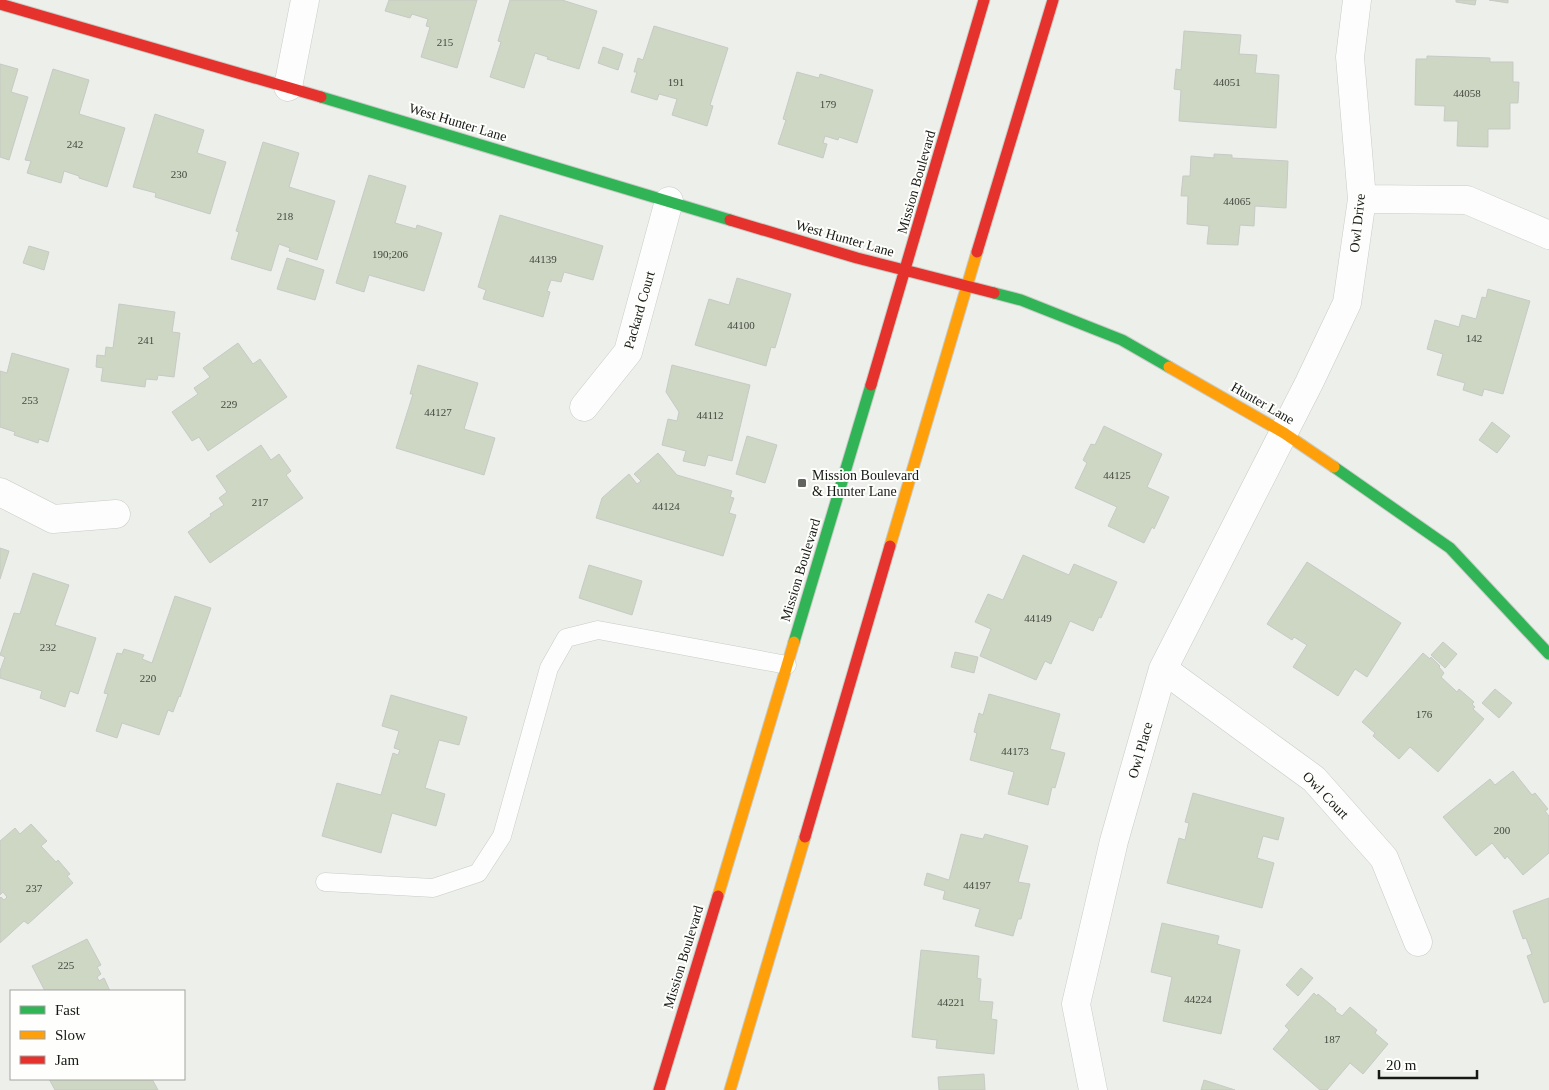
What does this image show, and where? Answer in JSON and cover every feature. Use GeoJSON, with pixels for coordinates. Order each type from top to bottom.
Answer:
{"type":"FeatureCollection","features":[{"type":"Feature","properties":{"kind":"main road","name":"Mission Boulevard"},"geometry":{"type":"LineString","coordinates":[[659,1090],[906,270],[984,0]]}},
{"type":"Feature","properties":{"kind":"main road"},"geometry":{"type":"LineString","coordinates":[[730,1090],[1053,0]]}},
{"type":"Feature","properties":{"kind":"main road","name":"West Hunter Lane"},"geometry":{"type":"LineString","coordinates":[[0,4],[288,87],[857,258],[906,270]]}},
{"type":"Feature","properties":{"kind":"main road","name":"Hunter Lane"},"geometry":{"type":"LineString","coordinates":[[906,270],[1021,300],[1122,340],[1284,432],[1450,548],[1549,654]]}},
{"type":"Feature","properties":{"kind":"street"},"geometry":{"type":"LineString","coordinates":[[288,87],[305,0]]}},
{"type":"Feature","properties":{"kind":"street","name":"Owl Drive"},"geometry":{"type":"LineString","coordinates":[[1284,432],[1348,303],[1362,199],[1350,57],[1358,0]]}},
{"type":"Feature","properties":{"kind":"street"},"geometry":{"type":"LineString","coordinates":[[1362,199],[1467,200],[1549,235]]}},
{"type":"Feature","properties":{"kind":"street","name":"Packard Court"},"geometry":{"type":"LineString","coordinates":[[584,407],[628,352],[669,201]]}},
{"type":"Feature","properties":{"kind":"street","name":"Owl Place"},"geometry":{"type":"LineString","coordinates":[[1093,1090],[1076,1004],[1114,841],[1163,669],[1284,432]]}},
{"type":"Feature","properties":{"kind":"street"},"geometry":{"type":"LineString","coordinates":[[0,492],[53,519],[116,514]]}},
{"type":"Feature","properties":{"kind":"street","name":"Owl Court"},"geometry":{"type":"LineString","coordinates":[[1163,669],[1314,779],[1384,858],[1418,942]]}},
{"type":"Feature","properties":{"kind":"lane"},"geometry":{"type":"LineString","coordinates":[[325,882],[433,888],[478,873],[502,836],[549,668],[566,638],[598,630],[787,665]]}},
{"type":"Feature","properties":{"kind":"building"},"geometry":{"type":"Polygon","coordinates":[[[389,0],[477,0],[457,68],[421,57],[430,27],[426,26],[428,19],[412,14],[410,18],[385,11],[389,0]]]}},
{"type":"Feature","properties":{"kind":"building"},"geometry":{"type":"Polygon","coordinates":[[[510,0],[562,0],[597,11],[579,69],[547,59],[548,57],[535,53],[524,88],[490,77],[501,42],[498,41],[510,0]]]}},
{"type":"Feature","properties":{"kind":"building"},"geometry":{"type":"Polygon","coordinates":[[[1456,0],[1476,0],[1475,5],[1456,2],[1456,0]]]}},
{"type":"Feature","properties":{"kind":"building"},"geometry":{"type":"Polygon","coordinates":[[[1489,0],[1508,0],[1508,3],[1489,0]]]}},
{"type":"Feature","properties":{"kind":"building"},"geometry":{"type":"Polygon","coordinates":[[[654,26],[728,48],[710,105],[713,106],[707,126],[672,115],[677,99],[659,94],[657,100],[631,92],[637,72],[634,72],[638,58],[643,60],[654,26]]]}},
{"type":"Feature","properties":{"kind":"building"},"geometry":{"type":"Polygon","coordinates":[[[1184,31],[1241,35],[1239,54],[1257,55],[1255,73],[1279,75],[1276,128],[1179,121],[1181,90],[1174,89],[1176,69],[1181,70],[1184,31]]]}},
{"type":"Feature","properties":{"kind":"building"},"geometry":{"type":"Polygon","coordinates":[[[603,47],[623,54],[618,70],[598,63],[603,47]]]}},
{"type":"Feature","properties":{"kind":"building"},"geometry":{"type":"Polygon","coordinates":[[[1427,56],[1490,58],[1490,62],[1513,62],[1513,82],[1519,82],[1518,103],[1510,103],[1510,129],[1488,129],[1488,147],[1457,146],[1458,121],[1444,121],[1445,106],[1415,105],[1416,59],[1427,59],[1427,56]]]}},
{"type":"Feature","properties":{"kind":"building"},"geometry":{"type":"Polygon","coordinates":[[[0,64],[18,69],[11,92],[28,97],[9,160],[0,157],[0,64]]]}},
{"type":"Feature","properties":{"kind":"building"},"geometry":{"type":"Polygon","coordinates":[[[53,69],[89,80],[79,114],[125,128],[107,187],[64,171],[61,183],[27,173],[31,161],[25,160],[53,69]]]}},
{"type":"Feature","properties":{"kind":"building"},"geometry":{"type":"Polygon","coordinates":[[[797,72],[819,78],[820,74],[873,90],[857,143],[839,137],[838,140],[825,136],[823,143],[827,144],[823,158],[778,144],[786,120],[783,119],[797,72]]]}},
{"type":"Feature","properties":{"kind":"building"},"geometry":{"type":"Polygon","coordinates":[[[155,114],[204,130],[197,153],[226,162],[210,214],[155,197],[156,193],[133,187],[155,114]]]}},
{"type":"Feature","properties":{"kind":"building"},"geometry":{"type":"Polygon","coordinates":[[[263,142],[299,153],[289,187],[335,201],[317,260],[289,251],[290,248],[279,244],[271,271],[231,259],[239,232],[236,231],[263,142]]]}},
{"type":"Feature","properties":{"kind":"building"},"geometry":{"type":"Polygon","coordinates":[[[1214,154],[1232,155],[1232,158],[1288,161],[1286,208],[1255,206],[1254,226],[1240,225],[1238,245],[1207,244],[1209,226],[1187,224],[1188,196],[1181,196],[1183,176],[1190,176],[1191,156],[1214,158],[1214,154]]]}},
{"type":"Feature","properties":{"kind":"building"},"geometry":{"type":"Polygon","coordinates":[[[369,175],[406,186],[395,223],[416,229],[417,225],[442,233],[424,291],[369,275],[364,292],[336,283],[369,175]]]}},
{"type":"Feature","properties":{"kind":"building"},"geometry":{"type":"Polygon","coordinates":[[[500,215],[603,246],[593,280],[564,272],[561,282],[551,280],[547,291],[550,292],[543,317],[483,299],[486,290],[478,287],[500,215]]]}},
{"type":"Feature","properties":{"kind":"building"},"geometry":{"type":"Polygon","coordinates":[[[29,246],[49,252],[44,270],[23,263],[29,246]]]}},
{"type":"Feature","properties":{"kind":"building"},"geometry":{"type":"Polygon","coordinates":[[[287,258],[324,270],[315,300],[277,289],[287,258]]]}},
{"type":"Feature","properties":{"kind":"building"},"geometry":{"type":"Polygon","coordinates":[[[737,278],[791,294],[775,348],[771,347],[766,366],[695,345],[709,299],[729,305],[737,278]]]}},
{"type":"Feature","properties":{"kind":"building"},"geometry":{"type":"Polygon","coordinates":[[[1488,289],[1530,301],[1503,394],[1484,389],[1482,396],[1463,390],[1465,383],[1437,375],[1443,354],[1427,349],[1435,320],[1459,327],[1462,315],[1476,319],[1482,297],[1486,298],[1488,289]]]}},
{"type":"Feature","properties":{"kind":"building"},"geometry":{"type":"Polygon","coordinates":[[[119,304],[175,312],[172,332],[180,333],[174,377],[158,375],[157,380],[146,379],[145,387],[101,381],[103,368],[96,367],[97,355],[105,356],[106,347],[113,348],[119,304]]]}},
{"type":"Feature","properties":{"kind":"building"},"geometry":{"type":"Polygon","coordinates":[[[238,343],[253,364],[260,359],[287,397],[208,451],[199,437],[192,441],[172,412],[198,394],[194,388],[210,377],[203,368],[238,343]]]}},
{"type":"Feature","properties":{"kind":"building"},"geometry":{"type":"Polygon","coordinates":[[[12,353],[69,369],[48,442],[39,439],[38,443],[14,435],[15,432],[0,427],[0,371],[7,373],[12,353]]]}},
{"type":"Feature","properties":{"kind":"building"},"geometry":{"type":"Polygon","coordinates":[[[418,365],[478,383],[464,429],[495,438],[484,475],[396,448],[413,394],[410,394],[418,365]]]}},
{"type":"Feature","properties":{"kind":"building"},"geometry":{"type":"Polygon","coordinates":[[[672,365],[750,385],[732,461],[708,455],[705,466],[683,461],[686,451],[662,445],[668,419],[677,421],[679,412],[666,392],[672,365]]]}},
{"type":"Feature","properties":{"kind":"building"},"geometry":{"type":"Polygon","coordinates":[[[1492,422],[1510,436],[1497,453],[1479,440],[1492,422]]]}},
{"type":"Feature","properties":{"kind":"building"},"geometry":{"type":"Polygon","coordinates":[[[1104,426],[1162,454],[1147,487],[1169,497],[1154,529],[1152,527],[1144,543],[1108,526],[1117,507],[1075,488],[1087,463],[1083,460],[1091,444],[1095,445],[1104,426]]]}},
{"type":"Feature","properties":{"kind":"building"},"geometry":{"type":"Polygon","coordinates":[[[747,436],[777,445],[765,483],[736,474],[747,436]]]}},
{"type":"Feature","properties":{"kind":"building"},"geometry":{"type":"Polygon","coordinates":[[[261,445],[271,460],[279,454],[291,471],[286,475],[303,498],[210,563],[188,532],[224,505],[219,498],[227,492],[216,476],[261,445]]]}},
{"type":"Feature","properties":{"kind":"building"},"geometry":{"type":"Polygon","coordinates":[[[658,453],[677,475],[732,491],[730,497],[734,498],[729,513],[736,515],[723,556],[596,518],[602,498],[629,474],[637,484],[641,481],[634,474],[658,453]]]}},
{"type":"Feature","properties":{"kind":"building"},"geometry":{"type":"Polygon","coordinates":[[[0,548],[9,551],[0,579],[0,548]]]}},
{"type":"Feature","properties":{"kind":"building"},"geometry":{"type":"Polygon","coordinates":[[[1023,555],[1069,575],[1074,564],[1117,582],[1093,631],[1070,621],[1051,664],[1045,661],[1036,680],[980,656],[991,629],[975,622],[988,594],[1003,600],[1023,555]]]}},
{"type":"Feature","properties":{"kind":"building"},"geometry":{"type":"Polygon","coordinates":[[[1307,562],[1401,623],[1367,677],[1355,669],[1338,696],[1293,667],[1307,645],[1294,637],[1292,640],[1267,624],[1307,562]]]}},
{"type":"Feature","properties":{"kind":"building"},"geometry":{"type":"Polygon","coordinates":[[[589,565],[642,581],[632,615],[579,598],[589,565]]]}},
{"type":"Feature","properties":{"kind":"building"},"geometry":{"type":"Polygon","coordinates":[[[33,573],[69,585],[55,625],[96,638],[78,694],[70,691],[65,707],[40,698],[42,691],[0,678],[0,671],[5,657],[0,655],[14,613],[20,614],[33,573]]]}},
{"type":"Feature","properties":{"kind":"building"},"geometry":{"type":"Polygon","coordinates":[[[175,596],[211,608],[173,712],[168,710],[159,735],[122,723],[117,738],[96,731],[108,694],[104,693],[117,653],[122,654],[124,649],[144,655],[142,659],[152,663],[175,596]]]}},
{"type":"Feature","properties":{"kind":"building"},"geometry":{"type":"Polygon","coordinates":[[[1443,642],[1457,654],[1445,668],[1431,655],[1443,642]]]}},
{"type":"Feature","properties":{"kind":"building"},"geometry":{"type":"Polygon","coordinates":[[[955,652],[978,657],[974,673],[951,667],[955,652]]]}},
{"type":"Feature","properties":{"kind":"building"},"geometry":{"type":"Polygon","coordinates":[[[1423,653],[1430,659],[1431,657],[1440,666],[1444,673],[1441,677],[1457,692],[1459,689],[1474,702],[1472,704],[1475,707],[1473,709],[1484,719],[1438,772],[1410,747],[1399,759],[1373,736],[1375,733],[1362,722],[1423,653]]]}},
{"type":"Feature","properties":{"kind":"building"},"geometry":{"type":"Polygon","coordinates":[[[1495,689],[1512,703],[1499,718],[1482,703],[1495,689]]]}},
{"type":"Feature","properties":{"kind":"building"},"geometry":{"type":"Polygon","coordinates":[[[989,694],[1060,714],[1050,749],[1065,753],[1055,788],[1052,787],[1048,805],[1008,794],[1014,772],[970,760],[977,733],[974,732],[979,713],[983,715],[989,694]]]}},
{"type":"Feature","properties":{"kind":"building"},"geometry":{"type":"Polygon","coordinates":[[[391,695],[467,717],[459,745],[439,740],[425,788],[445,794],[436,826],[392,813],[381,853],[322,836],[337,783],[381,795],[393,753],[398,755],[400,750],[394,748],[399,731],[382,726],[391,695]]]}},
{"type":"Feature","properties":{"kind":"building"},"geometry":{"type":"Polygon","coordinates":[[[1513,771],[1532,795],[1535,793],[1548,809],[1545,811],[1549,816],[1549,853],[1523,875],[1507,856],[1505,859],[1492,843],[1476,856],[1443,817],[1490,779],[1495,785],[1513,771]]]}},
{"type":"Feature","properties":{"kind":"building"},"geometry":{"type":"Polygon","coordinates":[[[1193,793],[1284,818],[1278,840],[1263,836],[1257,858],[1274,863],[1262,908],[1167,883],[1179,838],[1185,840],[1189,823],[1185,822],[1193,793]]]}},
{"type":"Feature","properties":{"kind":"building"},"geometry":{"type":"Polygon","coordinates":[[[31,824],[47,841],[41,846],[56,862],[58,860],[70,874],[67,876],[73,883],[28,924],[24,921],[0,943],[0,898],[4,900],[7,897],[3,892],[0,895],[0,841],[15,828],[20,834],[31,824]]]}},
{"type":"Feature","properties":{"kind":"building"},"geometry":{"type":"Polygon","coordinates":[[[961,834],[983,839],[985,834],[1028,846],[1018,882],[1030,884],[1021,919],[1018,919],[1013,936],[975,926],[980,909],[943,899],[945,891],[924,885],[927,873],[949,880],[961,834]]]}},
{"type":"Feature","properties":{"kind":"building"},"geometry":{"type":"Polygon","coordinates":[[[1549,898],[1549,1001],[1544,1003],[1527,956],[1532,954],[1526,938],[1523,939],[1513,911],[1549,898]]]}},
{"type":"Feature","properties":{"kind":"building"},"geometry":{"type":"Polygon","coordinates":[[[1162,923],[1219,936],[1217,944],[1240,950],[1221,1034],[1163,1021],[1172,977],[1151,972],[1162,923]]]}},
{"type":"Feature","properties":{"kind":"building"},"geometry":{"type":"Polygon","coordinates":[[[87,939],[101,965],[97,967],[101,974],[97,977],[99,981],[104,978],[110,990],[44,990],[32,966],[87,939]]]}},
{"type":"Feature","properties":{"kind":"building"},"geometry":{"type":"Polygon","coordinates":[[[921,950],[979,956],[977,978],[981,979],[979,1001],[993,1002],[991,1019],[997,1020],[994,1054],[936,1048],[937,1040],[912,1037],[921,950]]]}},
{"type":"Feature","properties":{"kind":"building"},"geometry":{"type":"Polygon","coordinates":[[[1301,968],[1313,978],[1298,996],[1286,985],[1301,968]]]}},
{"type":"Feature","properties":{"kind":"building"},"geometry":{"type":"Polygon","coordinates":[[[1314,993],[1317,996],[1318,994],[1342,1016],[1350,1007],[1377,1030],[1375,1033],[1388,1044],[1363,1074],[1350,1063],[1327,1090],[1320,1090],[1273,1049],[1289,1030],[1285,1026],[1314,993]]]}},
{"type":"Feature","properties":{"kind":"building"},"geometry":{"type":"Polygon","coordinates":[[[984,1074],[985,1090],[939,1090],[938,1077],[984,1074]]]}},
{"type":"Feature","properties":{"kind":"building"},"geometry":{"type":"Polygon","coordinates":[[[50,1080],[153,1080],[158,1090],[55,1090],[50,1080]]]}},
{"type":"Feature","properties":{"kind":"building"},"geometry":{"type":"Polygon","coordinates":[[[1204,1080],[1235,1090],[1201,1090],[1204,1080]]]}},
{"type":"Feature","properties":{"kind":"traffic: fast"},"geometry":{"type":"LineString","coordinates":[[321,97],[730,220]]}},
{"type":"Feature","properties":{"kind":"traffic: fast"},"geometry":{"type":"LineString","coordinates":[[994,293],[1021,300],[1122,340],[1169,367]]}},
{"type":"Feature","properties":{"kind":"traffic: fast"},"geometry":{"type":"LineString","coordinates":[[794,642],[871,385]]}},
{"type":"Feature","properties":{"kind":"traffic: fast"},"geometry":{"type":"LineString","coordinates":[[1334,467],[1450,548],[1549,654]]}},
{"type":"Feature","properties":{"kind":"traffic: slow"},"geometry":{"type":"LineString","coordinates":[[890,546],[977,252]]}},
{"type":"Feature","properties":{"kind":"traffic: slow"},"geometry":{"type":"LineString","coordinates":[[1169,367],[1284,433],[1334,467]]}},
{"type":"Feature","properties":{"kind":"traffic: slow"},"geometry":{"type":"LineString","coordinates":[[718,896],[794,642]]}},
{"type":"Feature","properties":{"kind":"traffic: slow"},"geometry":{"type":"LineString","coordinates":[[730,1090],[805,837]]}},
{"type":"Feature","properties":{"kind":"traffic: jam"},"geometry":{"type":"LineString","coordinates":[[871,385],[984,0]]}},
{"type":"Feature","properties":{"kind":"traffic: jam"},"geometry":{"type":"LineString","coordinates":[[977,252],[1053,0]]}},
{"type":"Feature","properties":{"kind":"traffic: jam"},"geometry":{"type":"LineString","coordinates":[[0,4],[321,97]]}},
{"type":"Feature","properties":{"kind":"traffic: jam"},"geometry":{"type":"LineString","coordinates":[[730,220],[857,258],[994,293]]}},
{"type":"Feature","properties":{"kind":"traffic: jam"},"geometry":{"type":"LineString","coordinates":[[805,837],[890,546]]}},
{"type":"Feature","properties":{"kind":"traffic: jam"},"geometry":{"type":"LineString","coordinates":[[659,1090],[718,896]]}},
{"type":"Feature","properties":{"kind":"place","name":"Mission Boulevard & Hunter Lane"},"geometry":{"type":"Point","coordinates":[802,483]}}]}
